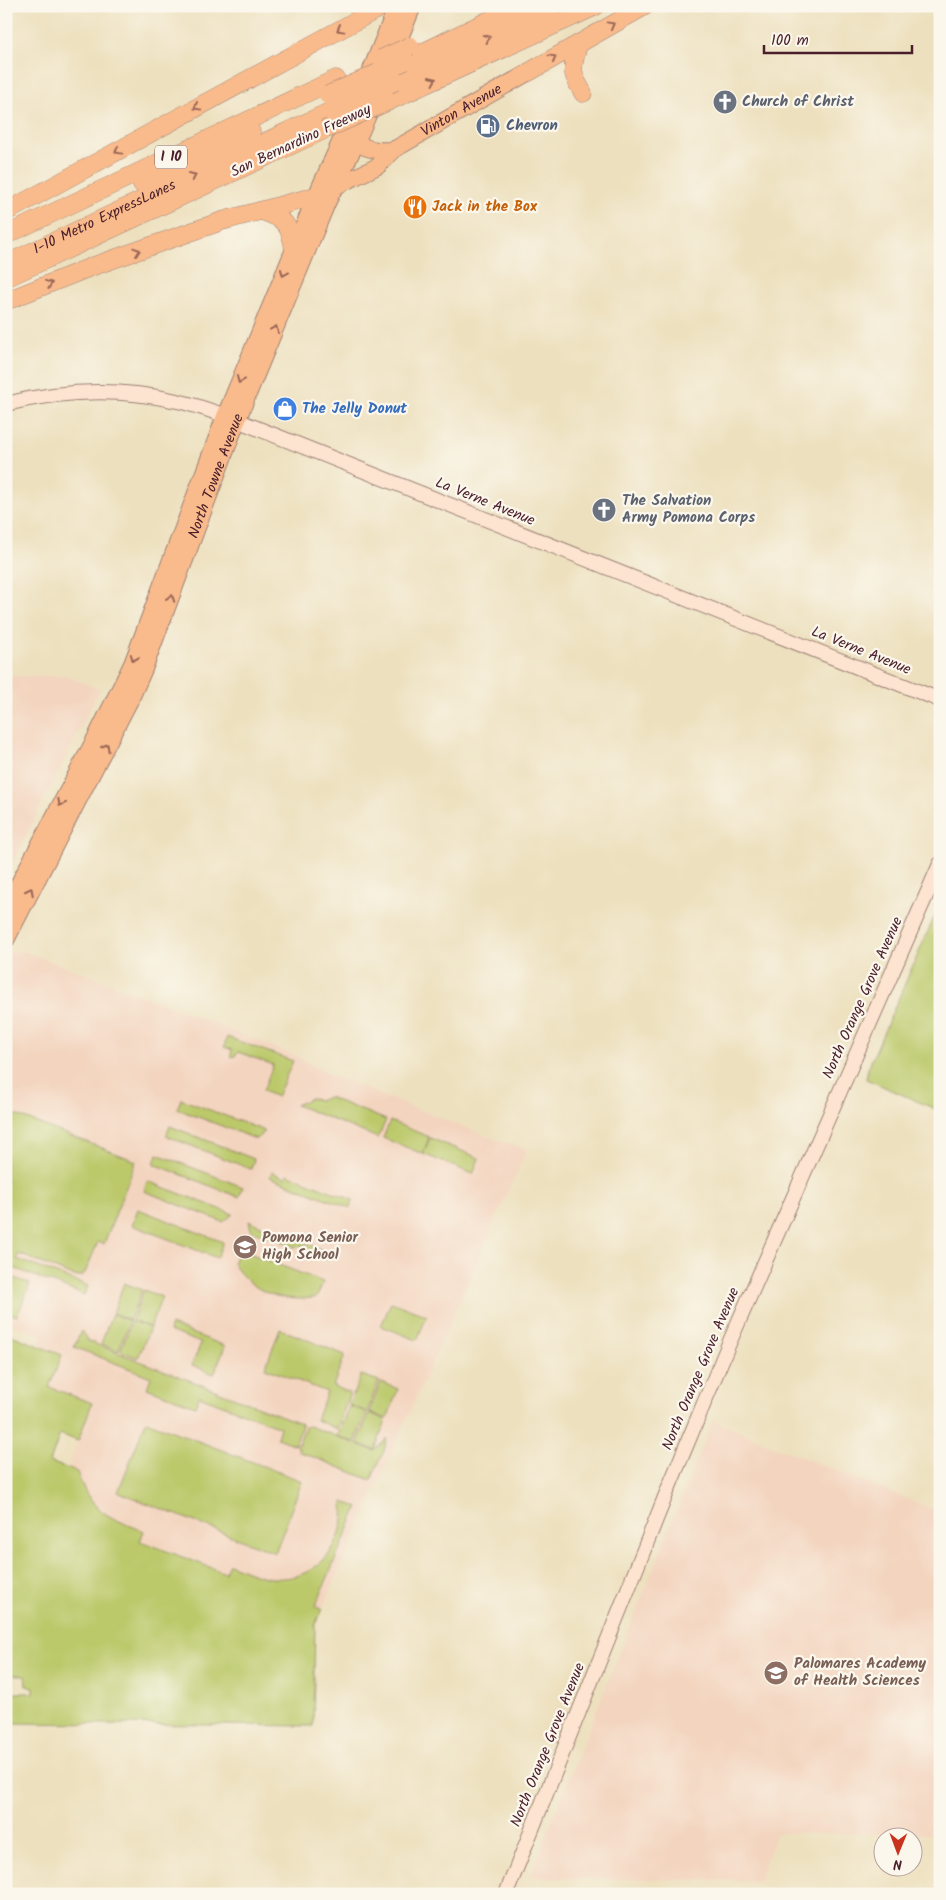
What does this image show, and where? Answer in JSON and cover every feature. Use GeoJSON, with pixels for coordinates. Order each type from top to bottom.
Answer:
{"type":"FeatureCollection","features":[{"type":"Feature","properties":{"kind":"highway"},"geometry":{"type":"LineString","coordinates":[[6,212],[383,6]]}},
{"type":"Feature","properties":{"kind":"highway","name":"I 10"},"geometry":{"type":"LineString","coordinates":[[6,235],[332,95],[492,6]]}},
{"type":"Feature","properties":{"kind":"highway"},"geometry":{"type":"LineString","coordinates":[[408,53],[518,6]]}},
{"type":"Feature","properties":{"kind":"highway","name":"I-10 Metro ExpressLanes"},"geometry":{"type":"LineString","coordinates":[[6,247],[332,95],[396,81],[554,6]]}},
{"type":"Feature","properties":{"kind":"highway","name":"San Bernardino Freeway"},"geometry":{"type":"LineString","coordinates":[[6,278],[596,6]]}},
{"type":"Feature","properties":{"kind":"highway"},"geometry":{"type":"LineString","coordinates":[[529,72],[645,6]]}},
{"type":"Feature","properties":{"kind":"highway"},"geometry":{"type":"LineString","coordinates":[[578,44],[572,70],[575,80],[583,93]]}},
{"type":"Feature","properties":{"kind":"highway","name":"I-10 Metro ExpressLanes"},"geometry":{"type":"LineString","coordinates":[[6,264],[332,95]]}},
{"type":"Feature","properties":{"kind":"highway"},"geometry":{"type":"LineString","coordinates":[[6,301],[91,267],[222,221],[316,196]]}},
{"type":"Feature","properties":{"kind":"highway"},"geometry":{"type":"LineString","coordinates":[[261,211],[274,215],[286,223],[292,237],[294,249]]}},
{"type":"Feature","properties":{"kind":"main road","name":"North Towne Avenue"},"geometry":{"type":"LineString","coordinates":[[6,940],[134,691],[160,629],[231,418],[334,187],[348,144],[347,130],[397,6]]}},
{"type":"Feature","properties":{"kind":"main road","name":"North Towne Avenue"},"geometry":{"type":"LineString","coordinates":[[6,908],[122,686],[231,418],[294,249],[316,196],[348,144],[413,6]]}},
{"type":"Feature","properties":{"kind":"main road","name":"Vinton Avenue"},"geometry":{"type":"LineString","coordinates":[[316,196],[378,166],[395,149],[529,72]]}},
{"type":"Feature","properties":{"kind":"main road","name":"Vinton Avenue"},"geometry":{"type":"LineString","coordinates":[[348,144],[379,152],[395,149]]}},
{"type":"Feature","properties":{"kind":"main road","name":"La Verne Avenue"},"geometry":{"type":"LineString","coordinates":[[6,404],[51,395],[87,393],[126,394],[178,401],[231,418],[940,700]]}},
{"type":"Feature","properties":{"kind":"main road","name":"North Orange Grove Avenue"},"geometry":{"type":"LineString","coordinates":[[506,1894],[668,1487],[726,1348],[940,864]]}},
{"type":"Feature","properties":{"kind":"shaded area"},"geometry":{"type":"Polygon","coordinates":[[[6,676],[66,676],[100,689],[6,875],[6,676]]]}},
{"type":"Feature","properties":{"kind":"shaded area","name":"Pomona Senior High School"},"geometry":{"type":"Polygon","coordinates":[[[16,950],[27,952],[190,1014],[296,1056],[332,1076],[492,1138],[527,1149],[322,1609],[140,1540],[143,1531],[113,1519],[96,1507],[83,1489],[77,1472],[68,1468],[92,1404],[49,1387],[39,1346],[43,1336],[6,1322],[6,962],[11,953],[16,950]]]}},
{"type":"Feature","properties":{"kind":"shaded area","name":"Palomares Academy of Health Sciences"},"geometry":{"type":"Polygon","coordinates":[[[713,1420],[940,1512],[940,1834],[924,1834],[924,1828],[874,1828],[874,1834],[777,1833],[758,1881],[548,1878],[530,1876],[713,1420]]]}},
{"type":"Feature","properties":{"kind":"green space"},"geometry":{"type":"Polygon","coordinates":[[[940,904],[940,1111],[866,1079],[868,1068],[940,904]]]}},
{"type":"Feature","properties":{"kind":"green space"},"geometry":{"type":"Polygon","coordinates":[[[227,1037],[293,1061],[277,1097],[263,1091],[273,1065],[238,1052],[232,1057],[232,1050],[224,1047],[227,1037]]]}},
{"type":"Feature","properties":{"kind":"green space"},"geometry":{"type":"Polygon","coordinates":[[[328,1097],[386,1120],[378,1138],[296,1105],[311,1098],[319,1101],[328,1097]]]}},
{"type":"Feature","properties":{"kind":"green space"},"geometry":{"type":"Polygon","coordinates":[[[181,1099],[265,1131],[256,1139],[177,1109],[181,1099]]]}},
{"type":"Feature","properties":{"kind":"green space"},"geometry":{"type":"Polygon","coordinates":[[[6,1111],[136,1161],[104,1244],[98,1242],[85,1273],[81,1276],[73,1276],[19,1254],[17,1259],[88,1286],[84,1295],[6,1265],[6,1111]]]}},
{"type":"Feature","properties":{"kind":"green space"},"geometry":{"type":"Polygon","coordinates":[[[390,1121],[429,1137],[423,1154],[383,1138],[390,1121]]]}},
{"type":"Feature","properties":{"kind":"green space"},"geometry":{"type":"Polygon","coordinates":[[[170,1126],[254,1159],[251,1169],[166,1136],[170,1126]]]}},
{"type":"Feature","properties":{"kind":"green space"},"geometry":{"type":"Polygon","coordinates":[[[430,1138],[479,1158],[473,1174],[423,1154],[430,1138]]]}},
{"type":"Feature","properties":{"kind":"green space"},"geometry":{"type":"Polygon","coordinates":[[[157,1154],[243,1187],[239,1197],[154,1164],[157,1154]]]}},
{"type":"Feature","properties":{"kind":"green space"},"geometry":{"type":"Polygon","coordinates":[[[272,1172],[285,1178],[287,1174],[353,1200],[350,1208],[270,1177],[272,1172]]]}},
{"type":"Feature","properties":{"kind":"green space"},"geometry":{"type":"Polygon","coordinates":[[[147,1181],[233,1214],[223,1222],[144,1191],[147,1181]]]}},
{"type":"Feature","properties":{"kind":"green space"},"geometry":{"type":"Polygon","coordinates":[[[138,1209],[223,1242],[217,1258],[132,1225],[138,1209]]]}},
{"type":"Feature","properties":{"kind":"green space"},"geometry":{"type":"Polygon","coordinates":[[[249,1221],[333,1254],[328,1260],[299,1246],[295,1247],[280,1241],[280,1238],[270,1237],[251,1230],[249,1221]]]}},
{"type":"Feature","properties":{"kind":"green space"},"geometry":{"type":"Polygon","coordinates":[[[239,1249],[323,1282],[317,1297],[292,1299],[269,1294],[258,1288],[240,1273],[233,1263],[239,1249]]]}},
{"type":"Feature","properties":{"kind":"green space"},"geometry":{"type":"Polygon","coordinates":[[[15,1278],[30,1284],[17,1316],[6,1312],[6,1300],[15,1278]]]}},
{"type":"Feature","properties":{"kind":"green space"},"geometry":{"type":"Polygon","coordinates":[[[124,1283],[142,1290],[130,1320],[113,1313],[124,1283]]]}},
{"type":"Feature","properties":{"kind":"green space"},"geometry":{"type":"Polygon","coordinates":[[[144,1290],[162,1297],[150,1327],[132,1321],[144,1290]]]}},
{"type":"Feature","properties":{"kind":"green space"},"geometry":{"type":"Polygon","coordinates":[[[391,1302],[427,1316],[417,1340],[381,1326],[391,1302]]]}},
{"type":"Feature","properties":{"kind":"green space"},"geometry":{"type":"Polygon","coordinates":[[[112,1314],[130,1321],[118,1351],[101,1344],[112,1314]]]}},
{"type":"Feature","properties":{"kind":"green space"},"geometry":{"type":"Polygon","coordinates":[[[132,1321],[150,1328],[138,1358],[120,1351],[132,1321]]]}},
{"type":"Feature","properties":{"kind":"green space"},"geometry":{"type":"Polygon","coordinates":[[[171,1325],[225,1346],[214,1374],[192,1365],[201,1343],[169,1331],[171,1325]]]}},
{"type":"Feature","properties":{"kind":"green space"},"geometry":{"type":"Polygon","coordinates":[[[280,1329],[345,1355],[333,1386],[350,1393],[337,1429],[316,1420],[327,1392],[265,1368],[280,1329]]]}},
{"type":"Feature","properties":{"kind":"green space"},"geometry":{"type":"Polygon","coordinates":[[[81,1331],[88,1341],[300,1423],[302,1426],[295,1445],[277,1438],[280,1427],[199,1396],[195,1406],[147,1388],[151,1377],[74,1347],[81,1331]]]}},
{"type":"Feature","properties":{"kind":"green space"},"geometry":{"type":"Polygon","coordinates":[[[6,1333],[62,1355],[49,1387],[92,1403],[78,1441],[60,1434],[50,1462],[77,1472],[82,1485],[94,1504],[110,1516],[144,1531],[140,1541],[225,1573],[229,1564],[262,1576],[289,1578],[303,1574],[316,1567],[335,1545],[343,1517],[343,1502],[358,1507],[315,1607],[322,1609],[315,1625],[313,1726],[6,1723],[6,1333]],[[12,1675],[12,1693],[34,1693],[34,1687],[26,1686],[25,1675],[12,1675]]]}},
{"type":"Feature","properties":{"kind":"green space"},"geometry":{"type":"Polygon","coordinates":[[[361,1375],[379,1381],[367,1412],[349,1405],[361,1375]]]}},
{"type":"Feature","properties":{"kind":"green space"},"geometry":{"type":"Polygon","coordinates":[[[381,1382],[398,1389],[387,1419],[369,1412],[381,1382]]]}},
{"type":"Feature","properties":{"kind":"green space"},"geometry":{"type":"Polygon","coordinates":[[[349,1406],[367,1412],[355,1442],[337,1436],[349,1406]]]}},
{"type":"Feature","properties":{"kind":"green space"},"geometry":{"type":"Polygon","coordinates":[[[369,1413],[386,1420],[375,1450],[357,1443],[369,1413]]]}},
{"type":"Feature","properties":{"kind":"green space"},"geometry":{"type":"Polygon","coordinates":[[[146,1421],[302,1481],[275,1553],[118,1492],[146,1421]]]}},
{"type":"Feature","properties":{"kind":"green space"},"geometry":{"type":"Polygon","coordinates":[[[309,1426],[375,1451],[387,1438],[384,1451],[371,1480],[298,1451],[299,1448],[297,1447],[305,1427],[309,1426]]]}},
{"type":"Feature","properties":{"kind":"place","name":"Church of Christ"},"geometry":{"type":"Point","coordinates":[725,102]}},
{"type":"Feature","properties":{"kind":"place","name":"Chevron"},"geometry":{"type":"Point","coordinates":[488,126]}},
{"type":"Feature","properties":{"kind":"place","name":"Jack in the Box"},"geometry":{"type":"Point","coordinates":[415,207]}},
{"type":"Feature","properties":{"kind":"place","name":"The Jelly Donut"},"geometry":{"type":"Point","coordinates":[285,409]}},
{"type":"Feature","properties":{"kind":"place","name":"The Salvation Army Pomona Corps"},"geometry":{"type":"Point","coordinates":[604,510]}},
{"type":"Feature","properties":{"kind":"place","name":"Pomona Senior High School"},"geometry":{"type":"Point","coordinates":[245,1247]}},
{"type":"Feature","properties":{"kind":"place","name":"Palomares Academy of Health Sciences"},"geometry":{"type":"Point","coordinates":[776,1673]}}]}
